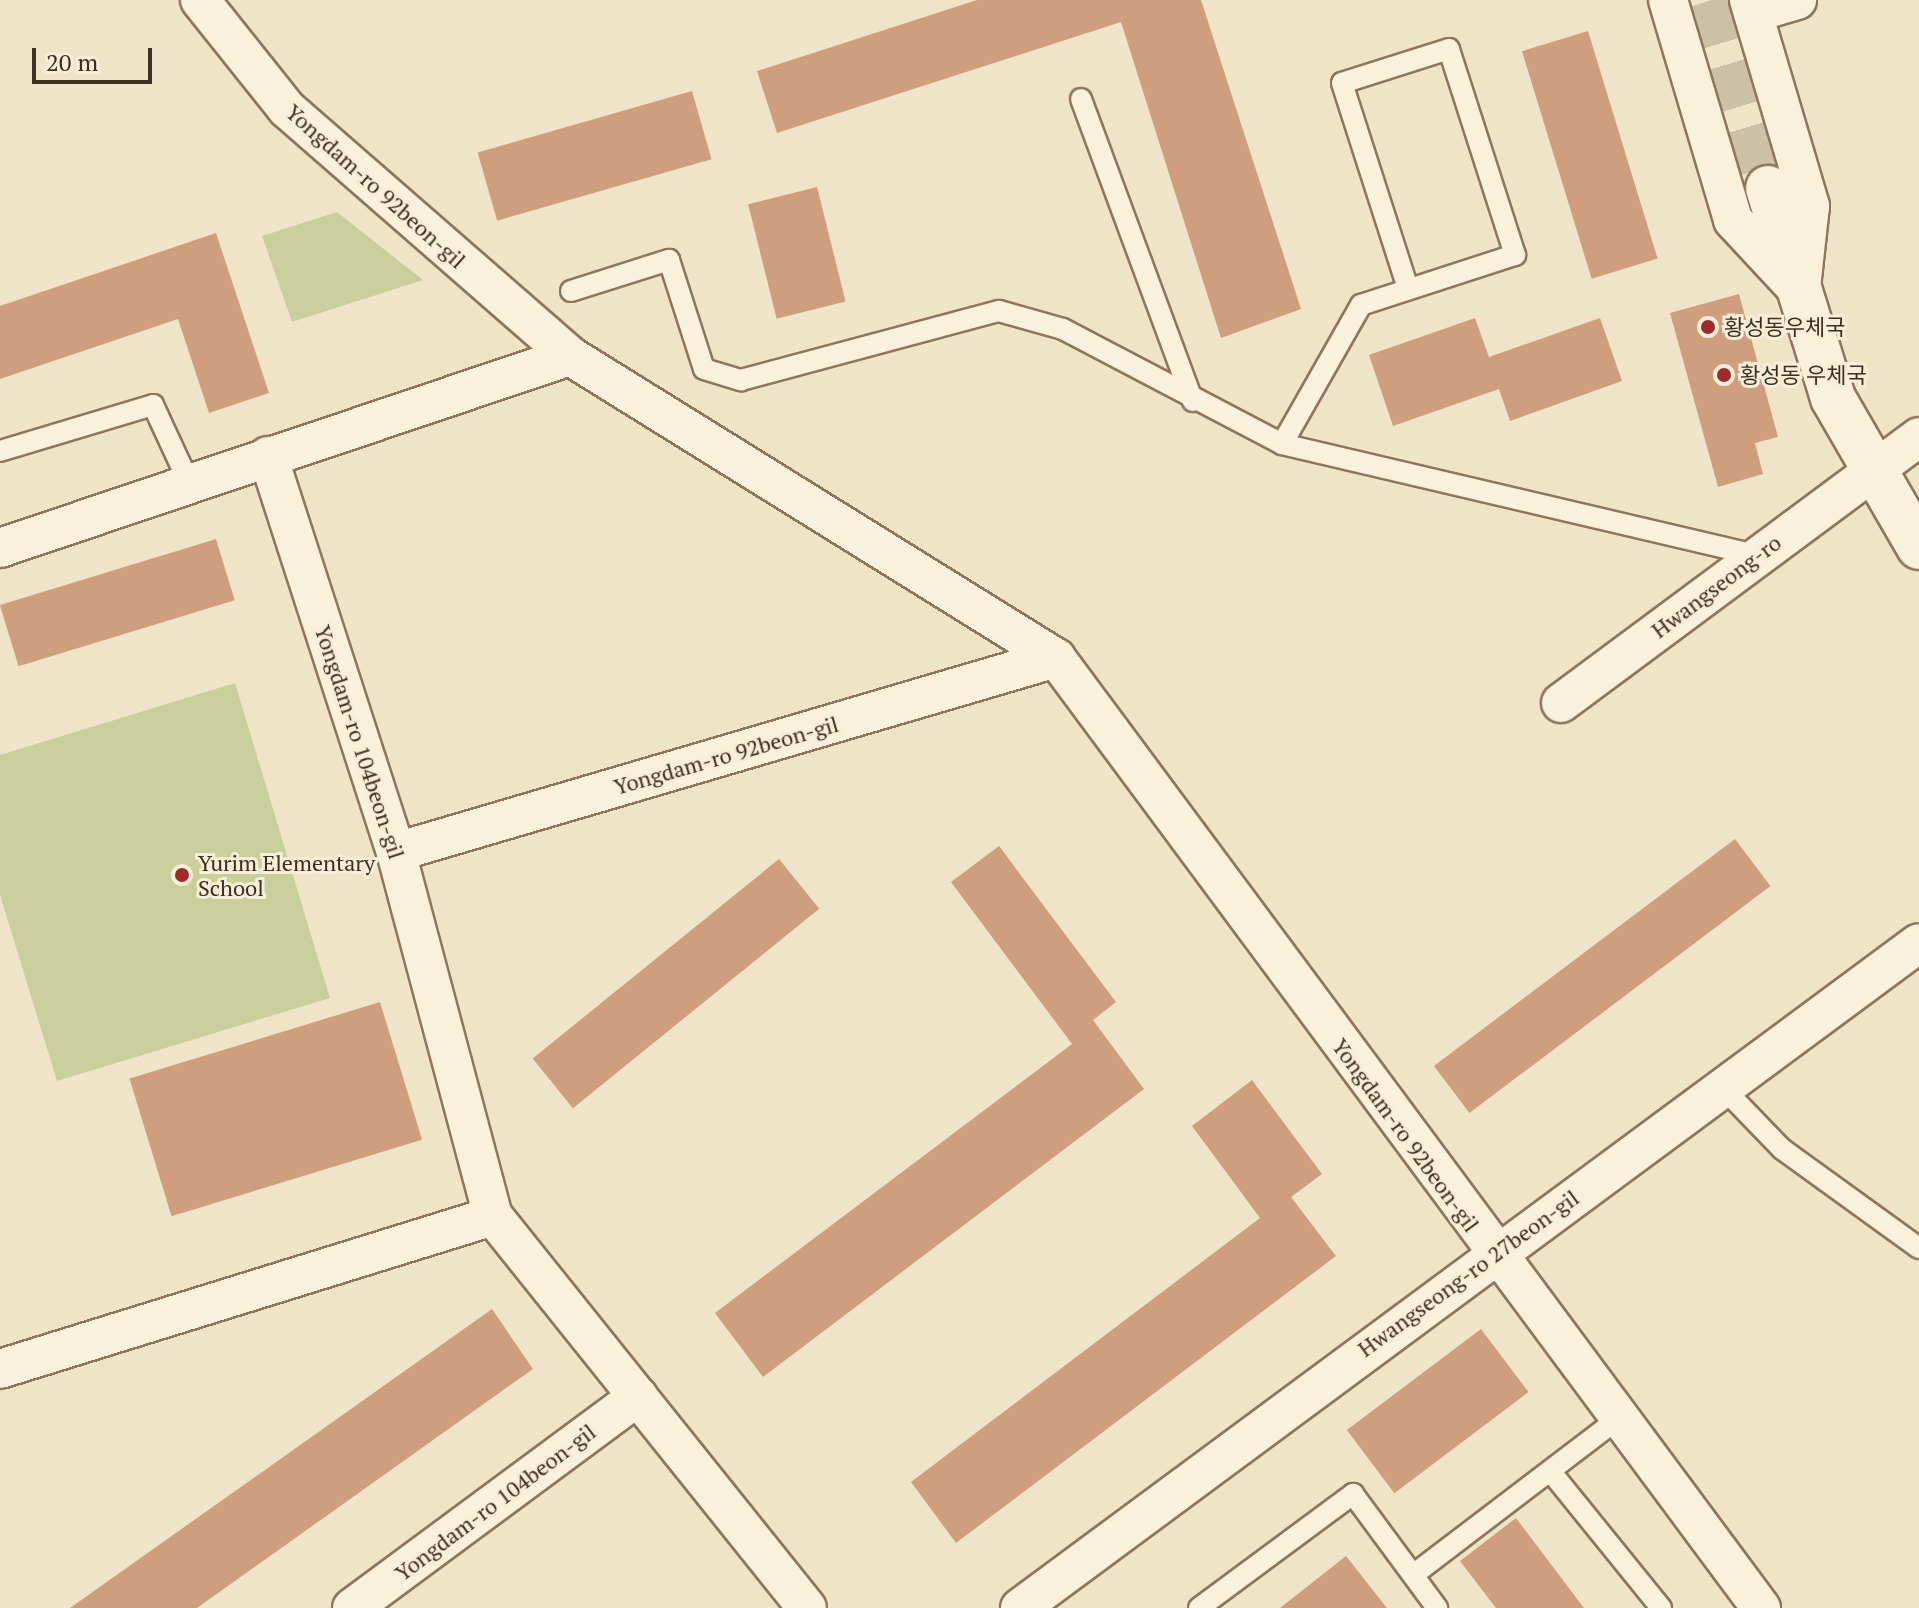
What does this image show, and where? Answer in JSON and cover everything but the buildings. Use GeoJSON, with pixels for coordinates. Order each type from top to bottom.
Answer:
{"type":"FeatureCollection","features":[{"type":"Feature","properties":{"kind":"street","name":"Yongdam-ro 92beon-gil"},"geometry":{"type":"LineString","coordinates":[[200,0],[287,109],[570,356],[1056,658],[1492,1252],[1761,1608]]}},
{"type":"Feature","properties":{"kind":"street"},"geometry":{"type":"LineString","coordinates":[[1668,0],[1733,220],[1800,292]]}},
{"type":"Feature","properties":{"kind":"street"},"geometry":{"type":"LineString","coordinates":[[1797,0],[1751,7],[1810,206],[1800,292]]}},
{"type":"Feature","properties":{"kind":"street"},"geometry":{"type":"LineString","coordinates":[[1768,188],[1833,398],[1919,547]]}},
{"type":"Feature","properties":{"kind":"street"},"geometry":{"type":"LineString","coordinates":[[0,548],[570,356]]}},
{"type":"Feature","properties":{"kind":"street","name":"Hwangseong-ro"},"geometry":{"type":"LineString","coordinates":[[1561,703],[1754,555],[1919,437]]}},
{"type":"Feature","properties":{"kind":"street","name":"Yongdam-ro 104beon-gil"},"geometry":{"type":"LineString","coordinates":[[268,456],[396,852],[493,1216],[807,1608]]}},
{"type":"Feature","properties":{"kind":"street","name":"Yongdam-ro 92beon-gil"},"geometry":{"type":"LineString","coordinates":[[396,852],[1056,658]]}},
{"type":"Feature","properties":{"kind":"street","name":"Hwangseong-ro 27beon-gil"},"geometry":{"type":"LineString","coordinates":[[1020,1608],[1492,1252],[1724,1089],[1919,943]]}},
{"type":"Feature","properties":{"kind":"street"},"geometry":{"type":"LineString","coordinates":[[0,1369],[493,1216]]}},
{"type":"Feature","properties":{"kind":"street","name":"Yongdam-ro 104beon-gil"},"geometry":{"type":"LineString","coordinates":[[352,1608],[638,1396]]}},
{"type":"Feature","properties":{"kind":"lane"},"geometry":{"type":"LineString","coordinates":[[1282,444],[1361,305],[1407,286],[1515,255],[1449,49],[1342,83],[1407,286]]}},
{"type":"Feature","properties":{"kind":"lane"},"geometry":{"type":"LineString","coordinates":[[1081,99],[1193,401]]}},
{"type":"Feature","properties":{"kind":"lane"},"geometry":{"type":"LineString","coordinates":[[571,291],[669,260],[704,369],[741,380],[999,311],[1063,329],[1193,401],[1282,444],[1754,555]]}},
{"type":"Feature","properties":{"kind":"lane"},"geometry":{"type":"LineString","coordinates":[[0,451],[153,405],[189,483]]}},
{"type":"Feature","properties":{"kind":"lane"},"geometry":{"type":"LineString","coordinates":[[1724,1089],[1782,1149],[1919,1248]]}},
{"type":"Feature","properties":{"kind":"lane"},"geometry":{"type":"LineString","coordinates":[[1413,1575],[1618,1419]]}},
{"type":"Feature","properties":{"kind":"lane"},"geometry":{"type":"LineString","coordinates":[[1551,1472],[1661,1608]]}},
{"type":"Feature","properties":{"kind":"lane"},"geometry":{"type":"LineString","coordinates":[[1199,1608],[1353,1494],[1437,1608]]}},
{"type":"Feature","properties":{"kind":"green space"},"geometry":{"type":"Polygon","coordinates":[[[337,212],[423,280],[292,322],[262,236],[337,212]]]}},
{"type":"Feature","properties":{"kind":"green space"},"geometry":{"type":"Polygon","coordinates":[[[235,683],[330,998],[57,1081],[0,895],[0,755],[235,683]]]}},
{"type":"Feature","properties":{"kind":"tunnel"},"geometry":{"type":"LineString","coordinates":[[1712,0],[1768,188]]}},
{"type":"Feature","properties":{"kind":"place","name":"황성동우체국"},"geometry":{"type":"Point","coordinates":[1708,327]}},
{"type":"Feature","properties":{"kind":"place","name":"황성동 우체국"},"geometry":{"type":"Point","coordinates":[1724,375]}},
{"type":"Feature","properties":{"kind":"place","name":"Yurim Elementary School"},"geometry":{"type":"Point","coordinates":[182,875]}}]}
